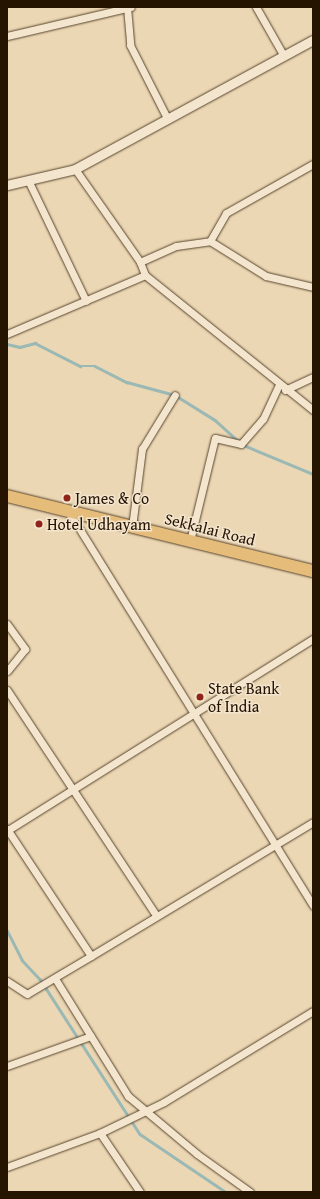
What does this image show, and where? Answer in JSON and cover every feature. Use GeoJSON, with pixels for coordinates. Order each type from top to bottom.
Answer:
{"type":"FeatureCollection","features":[{"type":"Feature","properties":{"kind":"main road","name":"Sekkalai Road"},"geometry":{"type":"LineString","coordinates":[[7,496],[313,571]]}},
{"type":"Feature","properties":{"kind":"street"},"geometry":{"type":"LineString","coordinates":[[256,7],[284,56]]}},
{"type":"Feature","properties":{"kind":"street"},"geometry":{"type":"LineString","coordinates":[[7,36],[128,8],[130,45],[167,118]]}},
{"type":"Feature","properties":{"kind":"street"},"geometry":{"type":"LineString","coordinates":[[7,185],[75,169],[313,40]]}},
{"type":"Feature","properties":{"kind":"street"},"geometry":{"type":"LineString","coordinates":[[210,240],[226,213],[313,164]]}},
{"type":"Feature","properties":{"kind":"street"},"geometry":{"type":"LineString","coordinates":[[75,169],[140,262],[145,275],[279,385],[313,410]]}},
{"type":"Feature","properties":{"kind":"street"},"geometry":{"type":"LineString","coordinates":[[28,180],[86,301]]}},
{"type":"Feature","properties":{"kind":"street"},"geometry":{"type":"LineString","coordinates":[[140,262],[176,246],[210,240],[266,276],[313,287]]}},
{"type":"Feature","properties":{"kind":"street"},"geometry":{"type":"LineString","coordinates":[[7,334],[145,275]]}},
{"type":"Feature","properties":{"kind":"street"},"geometry":{"type":"LineString","coordinates":[[286,390],[313,377]]}},
{"type":"Feature","properties":{"kind":"street"},"geometry":{"type":"LineString","coordinates":[[190,541],[215,438],[241,444],[263,420],[279,385]]}},
{"type":"Feature","properties":{"kind":"street"},"geometry":{"type":"LineString","coordinates":[[132,527],[142,449],[175,395]]}},
{"type":"Feature","properties":{"kind":"street"},"geometry":{"type":"LineString","coordinates":[[69,512],[194,713],[274,846],[313,905]]}},
{"type":"Feature","properties":{"kind":"street"},"geometry":{"type":"LineString","coordinates":[[7,624],[26,649],[7,671]]}},
{"type":"Feature","properties":{"kind":"street"},"geometry":{"type":"LineString","coordinates":[[91,956],[7,830],[313,639]]}},
{"type":"Feature","properties":{"kind":"street"},"geometry":{"type":"LineString","coordinates":[[7,690],[155,914]]}},
{"type":"Feature","properties":{"kind":"street"},"geometry":{"type":"LineString","coordinates":[[7,981],[26,994],[37,991],[155,914],[313,822]]}},
{"type":"Feature","properties":{"kind":"street"},"geometry":{"type":"LineString","coordinates":[[55,980],[128,1096],[145,1112],[250,1192]]}},
{"type":"Feature","properties":{"kind":"street"},"geometry":{"type":"LineString","coordinates":[[7,1167],[100,1133],[145,1112],[313,1011]]}},
{"type":"Feature","properties":{"kind":"street"},"geometry":{"type":"LineString","coordinates":[[7,1066],[91,1036]]}},
{"type":"Feature","properties":{"kind":"street"},"geometry":{"type":"LineString","coordinates":[[100,1133],[140,1192]]}},
{"type":"Feature","properties":{"kind":"waterway"},"geometry":{"type":"LineString","coordinates":[[7,344],[20,347],[35,343],[80,366],[95,366],[127,382],[175,395],[215,420],[238,441]]}},
{"type":"Feature","properties":{"kind":"waterway"},"geometry":{"type":"LineString","coordinates":[[241,444],[313,474]]}},
{"type":"Feature","properties":{"kind":"waterway"},"geometry":{"type":"LineString","coordinates":[[7,930],[22,960],[40,979],[140,1134],[226,1192]]}},
{"type":"Feature","properties":{"kind":"place","name":"James & Co"},"geometry":{"type":"Point","coordinates":[67,498]}},
{"type":"Feature","properties":{"kind":"place","name":"Hotel Udhayam"},"geometry":{"type":"Point","coordinates":[39,524]}},
{"type":"Feature","properties":{"kind":"place","name":"State Bank of India"},"geometry":{"type":"Point","coordinates":[200,697]}}]}
